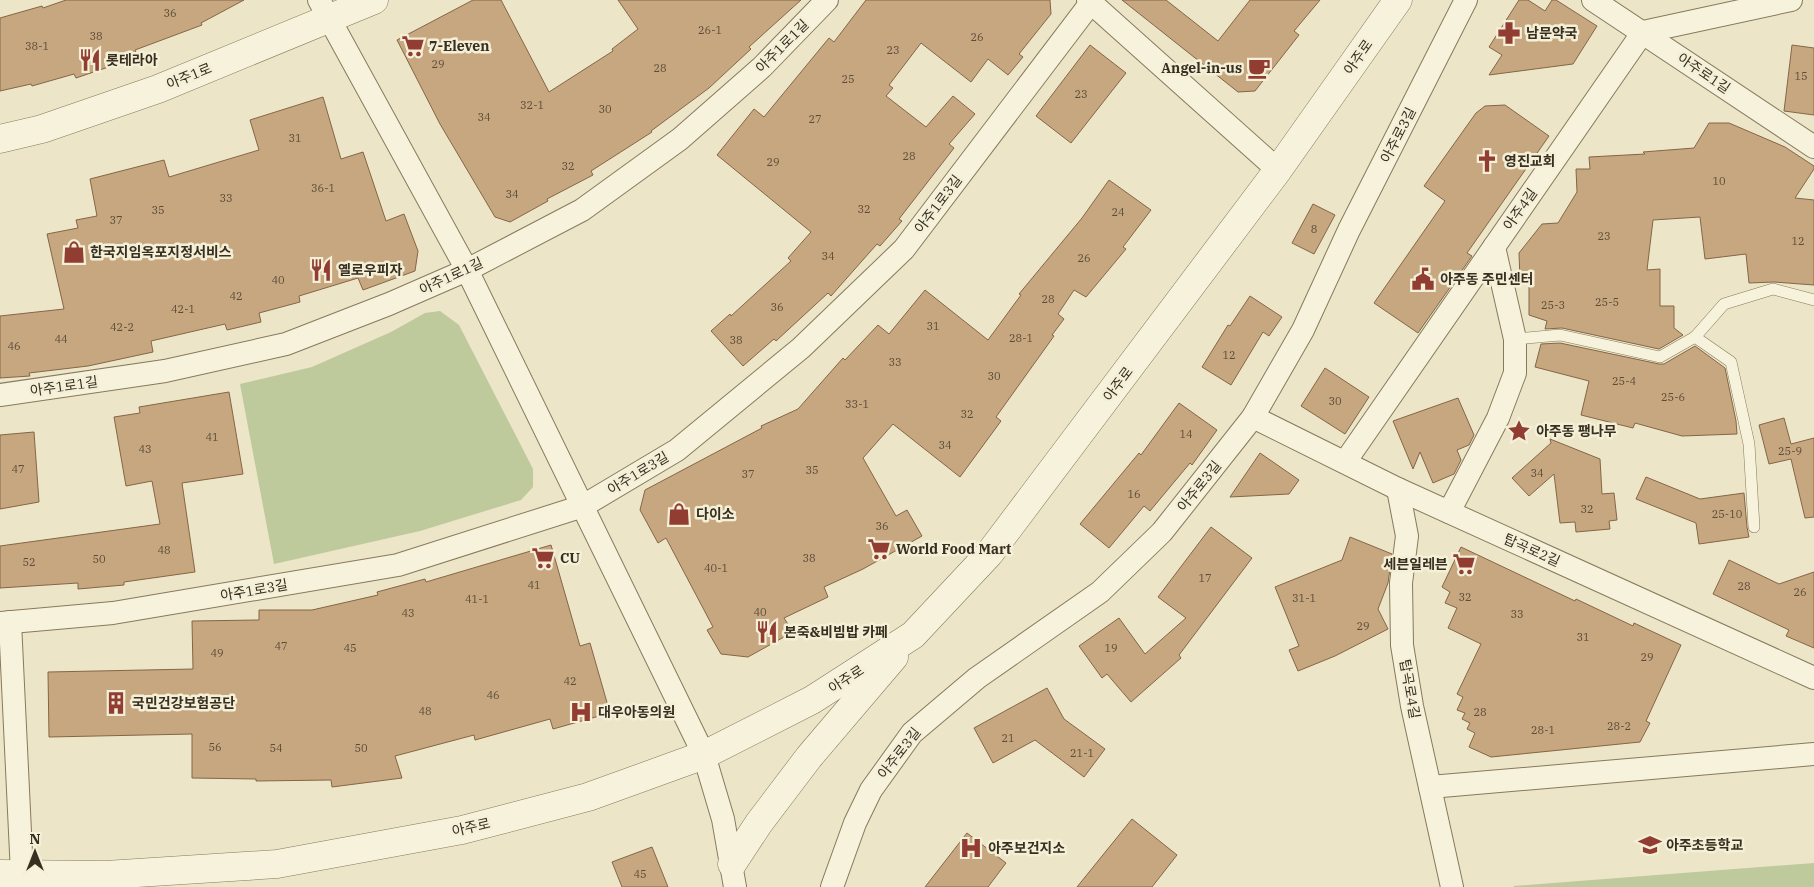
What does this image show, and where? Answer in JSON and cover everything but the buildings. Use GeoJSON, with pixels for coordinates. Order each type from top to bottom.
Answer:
{"type":"FeatureCollection","features":[{"type":"Feature","properties":{"kind":"street","name":"아주1로"},"geometry":{"type":"LineString","coordinates":[[0,138],[42,129],[158,89],[325,10],[374,0]]}},
{"type":"Feature","properties":{"kind":"street","name":"아주1로1길"},"geometry":{"type":"LineString","coordinates":[[0,395],[166,371],[286,344],[389,304],[467,270],[582,210],[680,139],[762,67],[827,0]]}},
{"type":"Feature","properties":{"kind":"street","name":"아주로"},"geometry":{"type":"LineString","coordinates":[[11,874],[106,875],[277,864],[471,828],[588,798],[704,756],[812,700],[913,636],[989,554],[1278,170],[1398,0]]}},
{"type":"Feature","properties":{"kind":"street","name":"아주로3길"},"geometry":{"type":"LineString","coordinates":[[832,887],[855,823],[871,790],[912,733],[977,678],[1100,592],[1162,532],[1253,417],[1303,330],[1349,230],[1466,0]]}},
{"type":"Feature","properties":{"kind":"street","name":"아주로1길"},"geometry":{"type":"LineString","coordinates":[[1593,0],[1814,147]]}},
{"type":"Feature","properties":{"kind":"street"},"geometry":{"type":"LineString","coordinates":[[1643,32],[1792,0]]}},
{"type":"Feature","properties":{"kind":"street"},"geometry":{"type":"LineString","coordinates":[[1090,1],[1278,170]]}},
{"type":"Feature","properties":{"kind":"street","name":"아주1로3길"},"geometry":{"type":"LineString","coordinates":[[5,623],[113,613],[398,564],[583,506],[677,450],[801,348],[904,249],[1090,1]]}},
{"type":"Feature","properties":{"kind":"street"},"geometry":{"type":"LineString","coordinates":[[325,10],[467,270],[704,756],[723,820],[733,876]]}},
{"type":"Feature","properties":{"kind":"street","name":"아주4길"},"geometry":{"type":"LineString","coordinates":[[1345,462],[1643,32]]}},
{"type":"Feature","properties":{"kind":"street"},"geometry":{"type":"LineString","coordinates":[[1449,512],[1498,418],[1515,373],[1515,338],[1494,248]]}},
{"type":"Feature","properties":{"kind":"street","name":"탑곡로2길"},"geometry":{"type":"LineString","coordinates":[[1253,417],[1398,489],[1814,678]]}},
{"type":"Feature","properties":{"kind":"street","name":"탑곡로4길"},"geometry":{"type":"LineString","coordinates":[[1398,489],[1407,536],[1401,583],[1402,645],[1412,706],[1452,887]]}},
{"type":"Feature","properties":{"kind":"street"},"geometry":{"type":"LineString","coordinates":[[5,623],[11,874]]}},
{"type":"Feature","properties":{"kind":"street"},"geometry":{"type":"LineString","coordinates":[[733,876],[759,823],[809,757],[913,636]]}},
{"type":"Feature","properties":{"kind":"street"},"geometry":{"type":"LineString","coordinates":[[1430,787],[1814,754]]}},
{"type":"Feature","properties":{"kind":"lane"},"geometry":{"type":"LineString","coordinates":[[1515,338],[1560,335],[1660,357],[1695,337],[1724,304],[1772,290],[1814,300]]}},
{"type":"Feature","properties":{"kind":"lane"},"geometry":{"type":"LineString","coordinates":[[1695,337],[1731,362],[1749,444],[1754,527]]}},
{"type":"Feature","properties":{"kind":"green space"},"geometry":{"type":"Polygon","coordinates":[[[440,311],[459,325],[533,469],[533,487],[521,500],[420,531],[274,564],[240,384],[312,367],[391,332],[425,313],[440,311]]]}},
{"type":"Feature","properties":{"kind":"green space"},"geometry":{"type":"Polygon","coordinates":[[[1814,863],[1814,887],[1514,887],[1514,886],[1814,863]]]}},
{"type":"Feature","properties":{"kind":"place","name":"남문약국"},"geometry":{"type":"Point","coordinates":[1509,33]}},
{"type":"Feature","properties":{"kind":"place","name":"7-Eleven"},"geometry":{"type":"Point","coordinates":[413,46]}},
{"type":"Feature","properties":{"kind":"place","name":"롯테라아"},"geometry":{"type":"Point","coordinates":[90,60]}},
{"type":"Feature","properties":{"kind":"place","name":"Angel-in-us"},"geometry":{"type":"Point","coordinates":[1259,68]}},
{"type":"Feature","properties":{"kind":"place","name":"영진교회"},"geometry":{"type":"Point","coordinates":[1487,161]}},
{"type":"Feature","properties":{"kind":"place","name":"한국지임옥포지정서비스"},"geometry":{"type":"Point","coordinates":[74,252]}},
{"type":"Feature","properties":{"kind":"place","name":"옐로우피자"},"geometry":{"type":"Point","coordinates":[321,270]}},
{"type":"Feature","properties":{"kind":"place","name":"아주동 주민센터"},"geometry":{"type":"Point","coordinates":[1423,279]}},
{"type":"Feature","properties":{"kind":"place","name":"아주동 팽나무"},"geometry":{"type":"Point","coordinates":[1519,431]}},
{"type":"Feature","properties":{"kind":"place","name":"다이소"},"geometry":{"type":"Point","coordinates":[679,514]}},
{"type":"Feature","properties":{"kind":"place","name":"World Food Mart"},"geometry":{"type":"Point","coordinates":[879,549]}},
{"type":"Feature","properties":{"kind":"place","name":"CU"},"geometry":{"type":"Point","coordinates":[543,558]}},
{"type":"Feature","properties":{"kind":"place","name":"세븐일레븐"},"geometry":{"type":"Point","coordinates":[1464,564]}},
{"type":"Feature","properties":{"kind":"place","name":"본죽&비빔밥 카페"},"geometry":{"type":"Point","coordinates":[767,632]}},
{"type":"Feature","properties":{"kind":"place","name":"국민건강보험공단"},"geometry":{"type":"Point","coordinates":[116,703]}},
{"type":"Feature","properties":{"kind":"place","name":"대우아동의원"},"geometry":{"type":"Point","coordinates":[581,712]}},
{"type":"Feature","properties":{"kind":"place","name":"아주초등학교"},"geometry":{"type":"Point","coordinates":[1650,845]}},
{"type":"Feature","properties":{"kind":"place","name":"아주보건지소"},"geometry":{"type":"Point","coordinates":[971,848]}}]}
